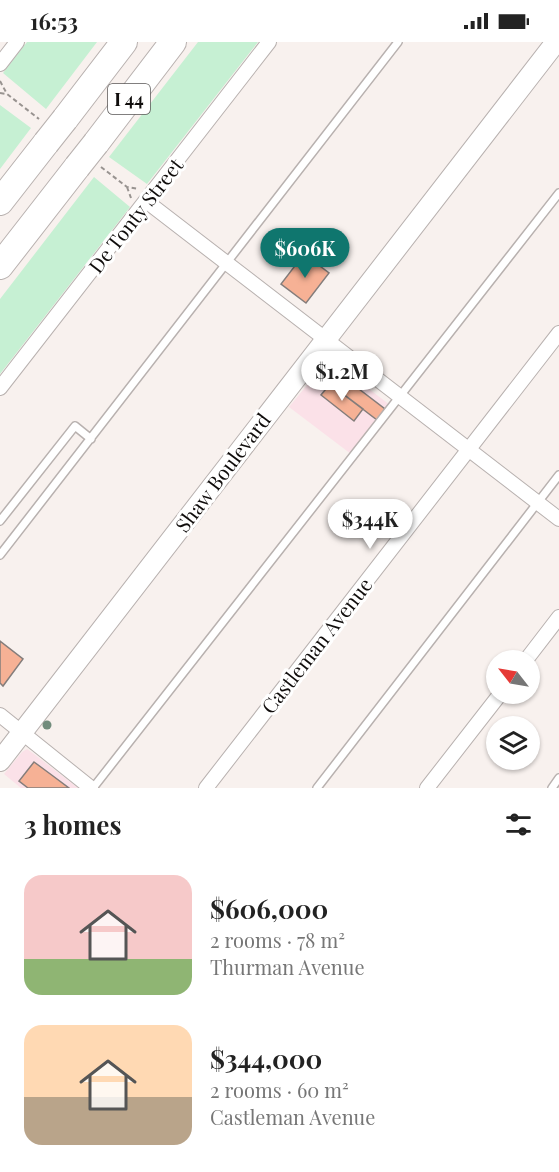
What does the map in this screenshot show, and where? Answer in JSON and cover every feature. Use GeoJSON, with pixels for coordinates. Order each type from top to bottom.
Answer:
{"type":"FeatureCollection","features":[{"type":"Feature","properties":{"kind":"highway","name":"I 44"},"geometry":{"type":"LineString","coordinates":[[0,202],[124,42]]}},
{"type":"Feature","properties":{"kind":"highway","name":"I 44"},"geometry":{"type":"LineString","coordinates":[[0,266],[173,42]]}},
{"type":"Feature","properties":{"kind":"street"},"geometry":{"type":"LineString","coordinates":[[0,64],[17,42]]}},
{"type":"Feature","properties":{"kind":"street","name":"De Tonty Street"},"geometry":{"type":"LineString","coordinates":[[0,388],[269,42]]}},
{"type":"Feature","properties":{"kind":"street","name":"Shaw Boulevard"},"geometry":{"type":"LineString","coordinates":[[0,761],[556,42]]}},
{"type":"Feature","properties":{"kind":"street"},"geometry":{"type":"LineString","coordinates":[[146,201],[326,337],[559,519]]}},
{"type":"Feature","properties":{"kind":"street","name":"Castleman Avenue"},"geometry":{"type":"LineString","coordinates":[[206,788],[559,333]]}},
{"type":"Feature","properties":{"kind":"street"},"geometry":{"type":"LineString","coordinates":[[534,650],[559,617]]}},
{"type":"Feature","properties":{"kind":"street"},"geometry":{"type":"LineString","coordinates":[[428,788],[493,704]]}},
{"type":"Feature","properties":{"kind":"street"},"geometry":{"type":"LineString","coordinates":[[0,715],[92,788]]}},
{"type":"Feature","properties":{"kind":"lane"},"geometry":{"type":"LineString","coordinates":[[0,555],[398,42]]}},
{"type":"Feature","properties":{"kind":"lane"},"geometry":{"type":"LineString","coordinates":[[92,788],[559,193]]}},
{"type":"Feature","properties":{"kind":"lane"},"geometry":{"type":"LineString","coordinates":[[0,521],[75,426],[91,439]]}},
{"type":"Feature","properties":{"kind":"lane"},"geometry":{"type":"LineString","coordinates":[[316,788],[559,475]]}},
{"type":"Feature","properties":{"kind":"lane"},"geometry":{"type":"LineString","coordinates":[[552,788],[559,778]]}},
{"type":"Feature","properties":{"kind":"path"},"geometry":{"type":"LineString","coordinates":[[0,81],[7,94],[0,93]]}},
{"type":"Feature","properties":{"kind":"shaded area"},"geometry":{"type":"Polygon","coordinates":[[[331,360],[390,405],[351,454],[289,407],[326,362],[331,360]]]}},
{"type":"Feature","properties":{"kind":"shaded area"},"geometry":{"type":"Polygon","coordinates":[[[27,749],[78,788],[21,788],[4,774],[27,749]]]}},
{"type":"Feature","properties":{"kind":"green space"},"geometry":{"type":"Polygon","coordinates":[[[27,42],[97,42],[46,109],[3,73],[27,42]]]}},
{"type":"Feature","properties":{"kind":"green space"},"geometry":{"type":"Polygon","coordinates":[[[198,42],[258,42],[147,184],[109,157],[198,42]]]}},
{"type":"Feature","properties":{"kind":"green space"},"geometry":{"type":"Polygon","coordinates":[[[0,105],[31,128],[0,169],[0,105]]]}},
{"type":"Feature","properties":{"kind":"green space"},"geometry":{"type":"Polygon","coordinates":[[[94,177],[130,207],[0,374],[0,299],[94,177]]]}},
{"type":"Feature","properties":{"kind":"building"},"geometry":{"type":"Polygon","coordinates":[[[304,254],[329,273],[306,303],[281,284],[304,254]]]}},
{"type":"Feature","properties":{"kind":"building"},"geometry":{"type":"Polygon","coordinates":[[[338,373],[385,409],[377,420],[330,384],[338,373]]]}},
{"type":"Feature","properties":{"kind":"building"},"geometry":{"type":"Polygon","coordinates":[[[330,384],[363,409],[354,421],[321,395],[330,384]]]}},
{"type":"Feature","properties":{"kind":"building"},"geometry":{"type":"Polygon","coordinates":[[[0,641],[23,659],[3,686],[0,683],[0,641]]]}},
{"type":"Feature","properties":{"kind":"building"},"geometry":{"type":"Polygon","coordinates":[[[34,762],[69,788],[28,788],[19,781],[34,762]]]}}]}
